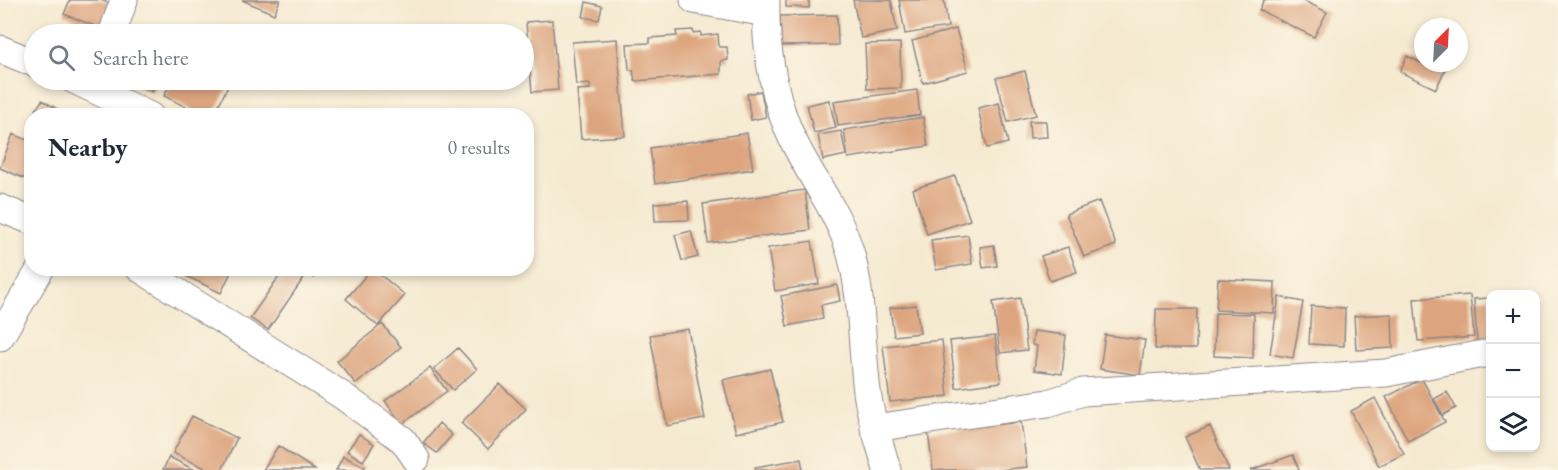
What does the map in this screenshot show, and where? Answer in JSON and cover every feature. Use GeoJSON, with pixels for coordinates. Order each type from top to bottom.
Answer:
{"type":"FeatureCollection","features":[{"type":"Feature","properties":{"kind":"street"},"geometry":{"type":"LineString","coordinates":[[116,24],[124,0]]}},
{"type":"Feature","properties":{"kind":"street"},"geometry":{"type":"LineString","coordinates":[[694,0],[766,6],[765,27],[774,78],[788,130],[837,215],[850,252],[860,303],[867,392],[874,428],[887,470]]}},
{"type":"Feature","properties":{"kind":"street"},"geometry":{"type":"LineString","coordinates":[[0,50],[24,59]]}},
{"type":"Feature","properties":{"kind":"street"},"geometry":{"type":"LineString","coordinates":[[101,90],[135,108]]}},
{"type":"Feature","properties":{"kind":"street"},"geometry":{"type":"LineString","coordinates":[[0,208],[24,218]]}},
{"type":"Feature","properties":{"kind":"street"},"geometry":{"type":"LineString","coordinates":[[0,337],[36,276]]}},
{"type":"Feature","properties":{"kind":"street"},"geometry":{"type":"LineString","coordinates":[[151,276],[343,396],[403,440],[416,459]]}},
{"type":"Feature","properties":{"kind":"street"},"geometry":{"type":"LineString","coordinates":[[874,428],[1048,403],[1083,392],[1386,373],[1483,354]]}},
{"type":"Feature","properties":{"kind":"building"},"geometry":{"type":"Polygon","coordinates":[[[70,0],[101,0],[113,5],[104,24],[89,24],[64,14],[70,0]]]}},
{"type":"Feature","properties":{"kind":"building"},"geometry":{"type":"Polygon","coordinates":[[[242,0],[280,0],[274,14],[242,0]]]}},
{"type":"Feature","properties":{"kind":"building"},"geometry":{"type":"Polygon","coordinates":[[[786,0],[809,0],[809,8],[786,7],[786,0]]]}},
{"type":"Feature","properties":{"kind":"building"},"geometry":{"type":"Polygon","coordinates":[[[853,0],[891,0],[897,31],[861,38],[853,0]]]}},
{"type":"Feature","properties":{"kind":"building"},"geometry":{"type":"Polygon","coordinates":[[[899,0],[944,0],[948,27],[905,34],[899,0]]]}},
{"type":"Feature","properties":{"kind":"building"},"geometry":{"type":"Polygon","coordinates":[[[1264,0],[1302,0],[1327,12],[1314,37],[1259,10],[1264,0]]]}},
{"type":"Feature","properties":{"kind":"building"},"geometry":{"type":"Polygon","coordinates":[[[586,2],[602,6],[599,20],[583,17],[586,2]]]}},
{"type":"Feature","properties":{"kind":"building"},"geometry":{"type":"Polygon","coordinates":[[[837,15],[838,45],[781,46],[780,16],[837,15]]]}},
{"type":"Feature","properties":{"kind":"building"},"geometry":{"type":"Polygon","coordinates":[[[552,20],[558,90],[532,92],[534,90],[534,24],[526,24],[526,22],[552,20]]]}},
{"type":"Feature","properties":{"kind":"building"},"geometry":{"type":"Polygon","coordinates":[[[956,29],[968,71],[923,83],[912,41],[956,29]]]}},
{"type":"Feature","properties":{"kind":"building"},"geometry":{"type":"Polygon","coordinates":[[[693,30],[693,33],[701,32],[701,36],[718,34],[719,47],[727,47],[728,60],[721,61],[721,74],[635,81],[633,70],[629,70],[627,44],[650,43],[650,38],[677,36],[676,31],[693,30]]]}},
{"type":"Feature","properties":{"kind":"building"},"geometry":{"type":"Polygon","coordinates":[[[617,39],[625,136],[581,139],[577,90],[590,89],[590,84],[576,85],[572,42],[617,39]]]}},
{"type":"Feature","properties":{"kind":"building"},"geometry":{"type":"Polygon","coordinates":[[[900,43],[901,88],[867,89],[865,44],[900,43]]]}},
{"type":"Feature","properties":{"kind":"building"},"geometry":{"type":"Polygon","coordinates":[[[1407,56],[1414,60],[1414,72],[1444,72],[1436,89],[1400,72],[1407,56]]]}},
{"type":"Feature","properties":{"kind":"building"},"geometry":{"type":"Polygon","coordinates":[[[1025,71],[1036,115],[1008,122],[996,78],[1025,71]]]}},
{"type":"Feature","properties":{"kind":"building"},"geometry":{"type":"Polygon","coordinates":[[[167,90],[226,90],[217,108],[188,108],[164,96],[167,90]]]}},
{"type":"Feature","properties":{"kind":"building"},"geometry":{"type":"Polygon","coordinates":[[[917,90],[920,115],[838,126],[834,101],[917,90]]]}},
{"type":"Feature","properties":{"kind":"building"},"geometry":{"type":"Polygon","coordinates":[[[761,91],[766,117],[751,120],[747,94],[761,91]]]}},
{"type":"Feature","properties":{"kind":"building"},"geometry":{"type":"Polygon","coordinates":[[[42,100],[56,108],[37,108],[42,100]]]}},
{"type":"Feature","properties":{"kind":"building"},"geometry":{"type":"Polygon","coordinates":[[[829,100],[836,128],[814,133],[807,105],[829,100]]]}},
{"type":"Feature","properties":{"kind":"building"},"geometry":{"type":"Polygon","coordinates":[[[999,103],[1008,143],[987,148],[978,108],[999,103]]]}},
{"type":"Feature","properties":{"kind":"building"},"geometry":{"type":"Polygon","coordinates":[[[923,117],[928,146],[848,158],[844,130],[923,117]]]}},
{"type":"Feature","properties":{"kind":"building"},"geometry":{"type":"Polygon","coordinates":[[[1029,121],[1046,121],[1047,137],[1030,138],[1029,121]]]}},
{"type":"Feature","properties":{"kind":"building"},"geometry":{"type":"Polygon","coordinates":[[[841,131],[846,155],[823,160],[818,135],[841,131]]]}},
{"type":"Feature","properties":{"kind":"building"},"geometry":{"type":"Polygon","coordinates":[[[747,133],[753,169],[655,184],[650,148],[747,133]]]}},
{"type":"Feature","properties":{"kind":"building"},"geometry":{"type":"Polygon","coordinates":[[[13,134],[24,139],[24,178],[0,168],[13,134]]]}},
{"type":"Feature","properties":{"kind":"building"},"geometry":{"type":"Polygon","coordinates":[[[955,176],[970,220],[927,234],[913,189],[955,176]]]}},
{"type":"Feature","properties":{"kind":"building"},"geometry":{"type":"Polygon","coordinates":[[[805,190],[810,230],[708,243],[703,204],[805,190]]]}},
{"type":"Feature","properties":{"kind":"building"},"geometry":{"type":"Polygon","coordinates":[[[688,201],[689,220],[655,221],[654,203],[688,201]]]}},
{"type":"Feature","properties":{"kind":"building"},"geometry":{"type":"Polygon","coordinates":[[[1099,201],[1116,245],[1084,257],[1066,214],[1099,201]]]}},
{"type":"Feature","properties":{"kind":"building"},"geometry":{"type":"Polygon","coordinates":[[[691,231],[698,257],[682,261],[675,235],[691,231]]]}},
{"type":"Feature","properties":{"kind":"building"},"geometry":{"type":"Polygon","coordinates":[[[968,235],[972,264],[936,270],[931,240],[968,235]]]}},
{"type":"Feature","properties":{"kind":"building"},"geometry":{"type":"Polygon","coordinates":[[[812,241],[819,284],[775,291],[768,248],[812,241]]]}},
{"type":"Feature","properties":{"kind":"building"},"geometry":{"type":"Polygon","coordinates":[[[994,245],[997,266],[983,268],[980,247],[994,245]]]}},
{"type":"Feature","properties":{"kind":"building"},"geometry":{"type":"Polygon","coordinates":[[[1068,247],[1077,272],[1050,281],[1041,256],[1068,247]]]}},
{"type":"Feature","properties":{"kind":"building"},"geometry":{"type":"Polygon","coordinates":[[[186,276],[229,276],[221,293],[186,276]]]}},
{"type":"Feature","properties":{"kind":"building"},"geometry":{"type":"Polygon","coordinates":[[[279,276],[305,276],[268,330],[250,318],[279,276]]]}},
{"type":"Feature","properties":{"kind":"building"},"geometry":{"type":"Polygon","coordinates":[[[365,276],[382,276],[405,295],[378,326],[346,299],[365,276]]]}},
{"type":"Feature","properties":{"kind":"building"},"geometry":{"type":"Polygon","coordinates":[[[1218,279],[1275,282],[1274,313],[1216,310],[1218,279]]]}},
{"type":"Feature","properties":{"kind":"building"},"geometry":{"type":"Polygon","coordinates":[[[837,285],[840,301],[821,305],[823,319],[787,326],[781,296],[837,285]]]}},
{"type":"Feature","properties":{"kind":"building"},"geometry":{"type":"Polygon","coordinates":[[[1470,295],[1474,337],[1418,341],[1414,299],[1470,295]]]}},
{"type":"Feature","properties":{"kind":"building"},"geometry":{"type":"Polygon","coordinates":[[[1279,297],[1303,302],[1293,358],[1270,354],[1279,297]]]}},
{"type":"Feature","properties":{"kind":"building"},"geometry":{"type":"Polygon","coordinates":[[[1020,298],[1027,350],[1000,353],[993,302],[1020,298]]]}},
{"type":"Feature","properties":{"kind":"building"},"geometry":{"type":"Polygon","coordinates":[[[1486,298],[1486,341],[1477,342],[1474,299],[1486,298]]]}},
{"type":"Feature","properties":{"kind":"building"},"geometry":{"type":"Polygon","coordinates":[[[916,305],[920,333],[894,336],[890,308],[916,305]]]}},
{"type":"Feature","properties":{"kind":"building"},"geometry":{"type":"Polygon","coordinates":[[[1311,306],[1345,308],[1344,346],[1309,344],[1311,306]]]}},
{"type":"Feature","properties":{"kind":"building"},"geometry":{"type":"Polygon","coordinates":[[[1156,309],[1197,309],[1196,349],[1155,349],[1156,309]]]}},
{"type":"Feature","properties":{"kind":"building"},"geometry":{"type":"Polygon","coordinates":[[[1215,313],[1254,314],[1253,358],[1214,356],[1215,313]]]}},
{"type":"Feature","properties":{"kind":"building"},"geometry":{"type":"Polygon","coordinates":[[[1392,314],[1393,348],[1356,350],[1354,316],[1392,314]]]}},
{"type":"Feature","properties":{"kind":"building"},"geometry":{"type":"Polygon","coordinates":[[[382,324],[401,347],[356,384],[337,361],[382,324]]]}},
{"type":"Feature","properties":{"kind":"building"},"geometry":{"type":"Polygon","coordinates":[[[688,329],[705,419],[667,426],[650,335],[688,329]]]}},
{"type":"Feature","properties":{"kind":"building"},"geometry":{"type":"Polygon","coordinates":[[[1034,331],[1066,335],[1062,374],[1034,370],[1037,346],[1032,345],[1034,331]]]}},
{"type":"Feature","properties":{"kind":"building"},"geometry":{"type":"Polygon","coordinates":[[[1105,335],[1145,340],[1140,375],[1100,369],[1105,335]]]}},
{"type":"Feature","properties":{"kind":"building"},"geometry":{"type":"Polygon","coordinates":[[[995,336],[1001,382],[956,388],[950,341],[995,336]]]}},
{"type":"Feature","properties":{"kind":"building"},"geometry":{"type":"Polygon","coordinates":[[[942,340],[948,396],[890,402],[883,346],[942,340]]]}},
{"type":"Feature","properties":{"kind":"building"},"geometry":{"type":"Polygon","coordinates":[[[458,348],[477,369],[453,390],[434,369],[458,348]]]}},
{"type":"Feature","properties":{"kind":"building"},"geometry":{"type":"Polygon","coordinates":[[[430,368],[447,391],[402,424],[385,401],[430,368]]]}},
{"type":"Feature","properties":{"kind":"building"},"geometry":{"type":"Polygon","coordinates":[[[770,369],[783,422],[736,433],[723,380],[770,369]]]}},
{"type":"Feature","properties":{"kind":"building"},"geometry":{"type":"Polygon","coordinates":[[[1422,379],[1445,422],[1408,441],[1386,397],[1422,379]]]}},
{"type":"Feature","properties":{"kind":"building"},"geometry":{"type":"Polygon","coordinates":[[[500,384],[526,409],[488,449],[461,423],[500,384]]]}},
{"type":"Feature","properties":{"kind":"building"},"geometry":{"type":"Polygon","coordinates":[[[1447,392],[1456,408],[1443,415],[1434,399],[1447,392]]]}},
{"type":"Feature","properties":{"kind":"building"},"geometry":{"type":"Polygon","coordinates":[[[1375,398],[1404,454],[1379,466],[1351,411],[1375,398]]]}},
{"type":"Feature","properties":{"kind":"building"},"geometry":{"type":"Polygon","coordinates":[[[192,416],[237,438],[222,470],[209,470],[173,453],[192,416]]]}},
{"type":"Feature","properties":{"kind":"building"},"geometry":{"type":"Polygon","coordinates":[[[1021,422],[1027,467],[999,470],[933,470],[928,432],[1021,422]]]}},
{"type":"Feature","properties":{"kind":"building"},"geometry":{"type":"Polygon","coordinates":[[[439,423],[452,435],[437,453],[423,443],[439,423]]]}},
{"type":"Feature","properties":{"kind":"building"},"geometry":{"type":"Polygon","coordinates":[[[1210,426],[1229,470],[1200,470],[1185,437],[1210,426]]]}},
{"type":"Feature","properties":{"kind":"building"},"geometry":{"type":"Polygon","coordinates":[[[359,434],[374,444],[363,461],[347,451],[359,434]]]}},
{"type":"Feature","properties":{"kind":"building"},"geometry":{"type":"Polygon","coordinates":[[[278,446],[315,470],[263,470],[278,446]]]}},
{"type":"Feature","properties":{"kind":"building"},"geometry":{"type":"Polygon","coordinates":[[[1293,455],[1299,470],[1251,470],[1293,455]]]}},
{"type":"Feature","properties":{"kind":"building"},"geometry":{"type":"Polygon","coordinates":[[[343,456],[365,467],[363,470],[336,470],[343,456]]]}},
{"type":"Feature","properties":{"kind":"building"},"geometry":{"type":"Polygon","coordinates":[[[169,457],[195,470],[163,470],[169,457]]]}},
{"type":"Feature","properties":{"kind":"building"},"geometry":{"type":"Polygon","coordinates":[[[801,459],[803,470],[756,470],[755,467],[801,459]]]}}]}
